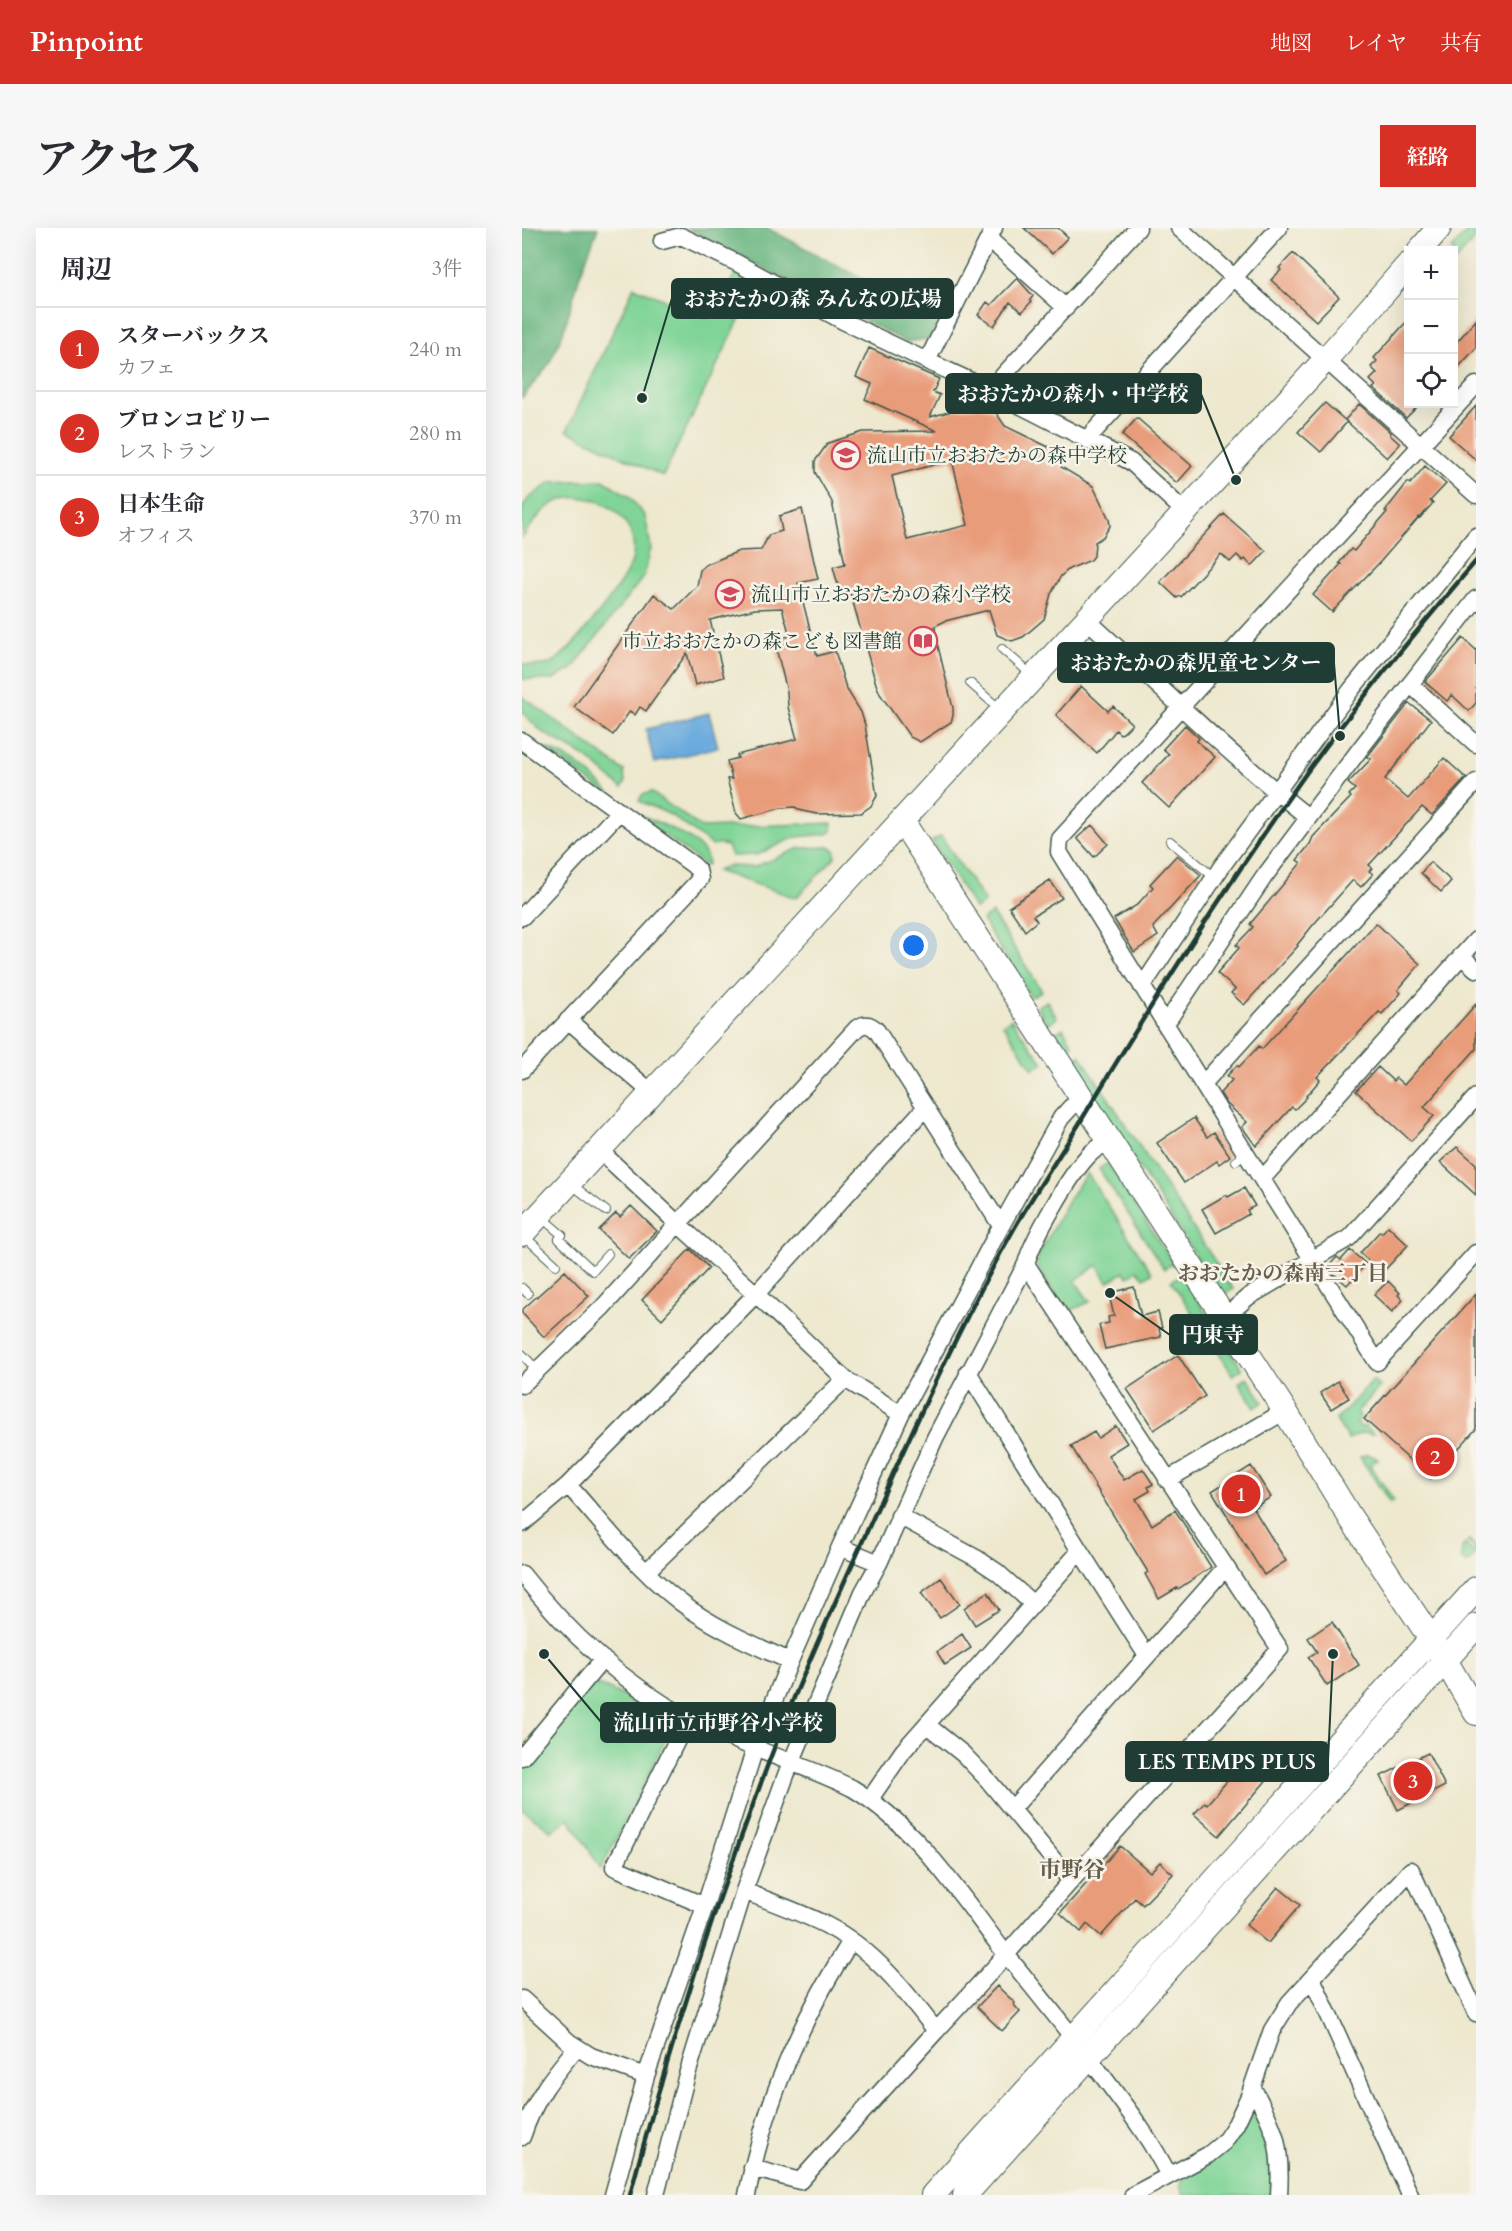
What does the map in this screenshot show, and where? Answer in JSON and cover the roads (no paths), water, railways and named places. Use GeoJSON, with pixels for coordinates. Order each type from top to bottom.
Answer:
{"type":"FeatureCollection","features":[{"type":"Feature","properties":{"kind":"street"},"geometry":{"type":"LineString","coordinates":[[990,390],[1138,228]]}},
{"type":"Feature","properties":{"kind":"street"},"geometry":{"type":"LineString","coordinates":[[1179,228],[1476,495]]}},
{"type":"Feature","properties":{"kind":"street"},"geometry":{"type":"LineString","coordinates":[[1088,438],[1280,228]]}},
{"type":"Feature","properties":{"kind":"street"},"geometry":{"type":"LineString","coordinates":[[1423,246],[1438,228]]}},
{"type":"Feature","properties":{"kind":"street"},"geometry":{"type":"LineString","coordinates":[[927,361],[991,234],[1066,308]]}},
{"type":"Feature","properties":{"kind":"street"},"geometry":{"type":"LineString","coordinates":[[662,241],[681,236],[737,263],[843,321],[1088,438],[1131,462],[1185,512]]}},
{"type":"Feature","properties":{"kind":"street"},"geometry":{"type":"LineString","coordinates":[[522,1234],[1326,360],[1404,270]]}},
{"type":"Feature","properties":{"kind":"street"},"geometry":{"type":"LineString","coordinates":[[1476,385],[1060,839],[1059,845],[1059,852],[1203,1084],[1241,1158],[1262,1179],[1377,1362],[1476,1253]]}},
{"type":"Feature","properties":{"kind":"street"},"geometry":{"type":"LineString","coordinates":[[1142,987],[1215,878],[1351,690],[1476,536]]}},
{"type":"Feature","properties":{"kind":"street"},"geometry":{"type":"LineString","coordinates":[[1165,1025],[1264,877],[1476,599]]}},
{"type":"Feature","properties":{"kind":"street"},"geometry":{"type":"LineString","coordinates":[[1086,619],[1181,708],[1276,792],[1308,817]]}},
{"type":"Feature","properties":{"kind":"street"},"geometry":{"type":"LineString","coordinates":[[1410,684],[1476,744]]}},
{"type":"Feature","properties":{"kind":"street"},"geometry":{"type":"LineString","coordinates":[[522,762],[528,745],[693,865],[698,870],[700,879],[522,1070]]}},
{"type":"Feature","properties":{"kind":"street"},"geometry":{"type":"LineString","coordinates":[[1203,1084],[1476,782]]}},
{"type":"Feature","properties":{"kind":"street"},"geometry":{"type":"LineString","coordinates":[[522,917],[619,812]]}},
{"type":"Feature","properties":{"kind":"street"},"geometry":{"type":"LineString","coordinates":[[902,821],[1285,1411],[1350,1516],[1445,1660],[1476,1713]]}},
{"type":"Feature","properties":{"kind":"street"},"geometry":{"type":"LineString","coordinates":[[1262,1179],[1476,940]]}},
{"type":"Feature","properties":{"kind":"street"},"geometry":{"type":"LineString","coordinates":[[1461,956],[1476,969]]}},
{"type":"Feature","properties":{"kind":"street"},"geometry":{"type":"LineString","coordinates":[[568,1020],[652,1093]]}},
{"type":"Feature","properties":{"kind":"street"},"geometry":{"type":"LineString","coordinates":[[522,1385],[603,1307],[861,1025],[873,1026],[878,1031],[1001,1226]]}},
{"type":"Feature","properties":{"kind":"street"},"geometry":{"type":"LineString","coordinates":[[1224,1318],[1248,1297],[1349,1238],[1476,1097]]}},
{"type":"Feature","properties":{"kind":"street"},"geometry":{"type":"LineString","coordinates":[[613,2195],[646,2076],[705,1906],[755,1749],[790,1661],[901,1414],[1061,1118],[1082,1100]]}},
{"type":"Feature","properties":{"kind":"street"},"geometry":{"type":"LineString","coordinates":[[522,1524],[568,1485],[756,1294],[925,1108]]}},
{"type":"Feature","properties":{"kind":"street"},"geometry":{"type":"LineString","coordinates":[[656,2195],[686,2078],[744,1891],[791,1762],[862,1592],[879,1563],[968,1372],[1026,1264],[1030,1250],[1065,1189],[1090,1154],[1110,1141]]}},
{"type":"Feature","properties":{"kind":"street"},"geometry":{"type":"LineString","coordinates":[[599,1150],[845,1379],[901,1414]]}},
{"type":"Feature","properties":{"kind":"street"},"geometry":{"type":"LineString","coordinates":[[752,2168],[800,2181],[1280,1649],[1026,1264]]}},
{"type":"Feature","properties":{"kind":"street"},"geometry":{"type":"LineString","coordinates":[[968,1372],[1147,1656]]}},
{"type":"Feature","properties":{"kind":"street"},"geometry":{"type":"LineString","coordinates":[[646,1572],[845,1379]]}},
{"type":"Feature","properties":{"kind":"street"},"geometry":{"type":"LineString","coordinates":[[1167,1480],[1285,1411]]}},
{"type":"Feature","properties":{"kind":"street"},"geometry":{"type":"LineString","coordinates":[[568,1485],[646,1572],[690,1609],[731,1634],[790,1661]]}},
{"type":"Feature","properties":{"kind":"street"},"geometry":{"type":"LineString","coordinates":[[899,1516],[976,1558],[997,1572],[1033,1604]]}},
{"type":"Feature","properties":{"kind":"street"},"geometry":{"type":"LineString","coordinates":[[840,1547],[879,1563]]}},
{"type":"Feature","properties":{"kind":"street"},"geometry":{"type":"LineString","coordinates":[[870,1799],[903,1751],[1080,1551]]}},
{"type":"Feature","properties":{"kind":"street"},"geometry":{"type":"LineString","coordinates":[[1013,1808],[1225,1568]]}},
{"type":"Feature","properties":{"kind":"street"},"geometry":{"type":"LineString","coordinates":[[522,1574],[560,1619],[638,1688],[688,1718],[755,1749],[829,1777],[870,1799],[913,1836],[1073,2037],[1147,2137],[1169,2176]]}},
{"type":"Feature","properties":{"kind":"street"},"geometry":{"type":"LineString","coordinates":[[933,2195],[1476,1589]]}},
{"type":"Feature","properties":{"kind":"street"},"geometry":{"type":"LineString","coordinates":[[965,2195],[1476,1626]]}},
{"type":"Feature","properties":{"kind":"street"},"geometry":{"type":"LineString","coordinates":[[522,1756],[603,1659]]}},
{"type":"Feature","properties":{"kind":"street"},"geometry":{"type":"LineString","coordinates":[[688,1718],[614,1867],[705,1906]]}},
{"type":"Feature","properties":{"kind":"street"},"geometry":{"type":"LineString","coordinates":[[927,1725],[963,1754],[1013,1808],[1071,1881]]}},
{"type":"Feature","properties":{"kind":"street"},"geometry":{"type":"LineString","coordinates":[[1133,2195],[1208,2155],[1224,2142],[1236,2124],[1252,2087],[1272,2030],[1289,2003],[1412,1870],[1476,2013]]}},
{"type":"Feature","properties":{"kind":"street"},"geometry":{"type":"LineString","coordinates":[[744,1891],[828,1926],[851,1941],[893,1976],[936,2031]]}},
{"type":"Feature","properties":{"kind":"street"},"geometry":{"type":"LineString","coordinates":[[747,2195],[752,2168],[770,2106],[800,2033],[824,1983],[851,1941]]}},
{"type":"Feature","properties":{"kind":"street"},"geometry":{"type":"LineString","coordinates":[[1312,1978],[1410,2195]]}},
{"type":"Feature","properties":{"kind":"street"},"geometry":{"type":"LineString","coordinates":[[522,1999],[569,2042],[591,2056],[646,2076]]}},
{"type":"Feature","properties":{"kind":"street"},"geometry":{"type":"LineString","coordinates":[[522,2137],[526,2112],[577,2047]]}},
{"type":"Feature","properties":{"kind":"street"},"geometry":{"type":"LineString","coordinates":[[1252,2087],[1275,2133],[1280,2165],[1279,2195]]}},
{"type":"Feature","properties":{"kind":"lane"},"geometry":{"type":"LineString","coordinates":[[1002,649],[1034,677]]}},
{"type":"Feature","properties":{"kind":"lane"},"geometry":{"type":"LineString","coordinates":[[970,683],[1002,711]]}},
{"type":"Feature","properties":{"kind":"lane"},"geometry":{"type":"LineString","coordinates":[[1170,841],[1215,878]]}},
{"type":"Feature","properties":{"kind":"lane"},"geometry":{"type":"LineString","coordinates":[[570,1182],[606,1211]]}},
{"type":"Feature","properties":{"kind":"lane"},"geometry":{"type":"LineString","coordinates":[[540,1216],[562,1235],[559,1239],[593,1271],[608,1254]]}},
{"type":"Feature","properties":{"kind":"lane"},"geometry":{"type":"LineString","coordinates":[[522,1234],[555,1265]]}},
{"type":"Feature","properties":{"kind":"lane"},"geometry":{"type":"LineString","coordinates":[[522,1354],[537,1370]]}},
{"type":"Feature","properties":{"kind":"water"},"geometry":{"type":"Polygon","coordinates":[[[709,713],[718,747],[654,763],[646,729],[709,713]]]}},
{"type":"Feature","properties":{"kind":"railway"},"geometry":{"type":"LineString","coordinates":[[630,2195],[663,2076],[700,1958],[783,1725],[885,1491],[975,1301],[1030,1201],[1161,990],[1247,858],[1348,718],[1476,561]]}},
{"type":"Feature","properties":{"kind":"place","name":"おおたかの森 みんなの広場"},"geometry":{"type":"Point","coordinates":[642,398]}},
{"type":"Feature","properties":{"kind":"place","name":"流山市立おおたかの森中学校"},"geometry":{"type":"Point","coordinates":[846,455]}},
{"type":"Feature","properties":{"kind":"place","name":"おおたかの森小・中学校"},"geometry":{"type":"Point","coordinates":[1236,480]}},
{"type":"Feature","properties":{"kind":"place","name":"流山市立おおたかの森小学校"},"geometry":{"type":"Point","coordinates":[730,594]}},
{"type":"Feature","properties":{"kind":"place","name":"市立おおたかの森こども図書館"},"geometry":{"type":"Point","coordinates":[923,641]}},
{"type":"Feature","properties":{"kind":"place","name":"おおたかの森児童センター"},"geometry":{"type":"Point","coordinates":[1340,736]}},
{"type":"Feature","properties":{"kind":"place","name":"円東寺"},"geometry":{"type":"Point","coordinates":[1110,1293]}},
{"type":"Feature","properties":{"kind":"place","name":"ブロンコビリー"},"geometry":{"type":"Point","coordinates":[1435,1457]}},
{"type":"Feature","properties":{"kind":"place","name":"スターバックス"},"geometry":{"type":"Point","coordinates":[1241,1494]}},
{"type":"Feature","properties":{"kind":"place","name":"流山市立市野谷小学校"},"geometry":{"type":"Point","coordinates":[544,1654]}},
{"type":"Feature","properties":{"kind":"place","name":"LES TEMPS PLUS"},"geometry":{"type":"Point","coordinates":[1333,1654]}},
{"type":"Feature","properties":{"kind":"place","name":"日本生命"},"geometry":{"type":"Point","coordinates":[1413,1781]}},
{"type":"Feature","properties":{"kind":"district","name":"おおたかの森南三丁目"},"geometry":{"type":"Point","coordinates":[1283,1273]}},
{"type":"Feature","properties":{"kind":"district","name":"市野谷"},"geometry":{"type":"Point","coordinates":[1072,1870]}}]}
